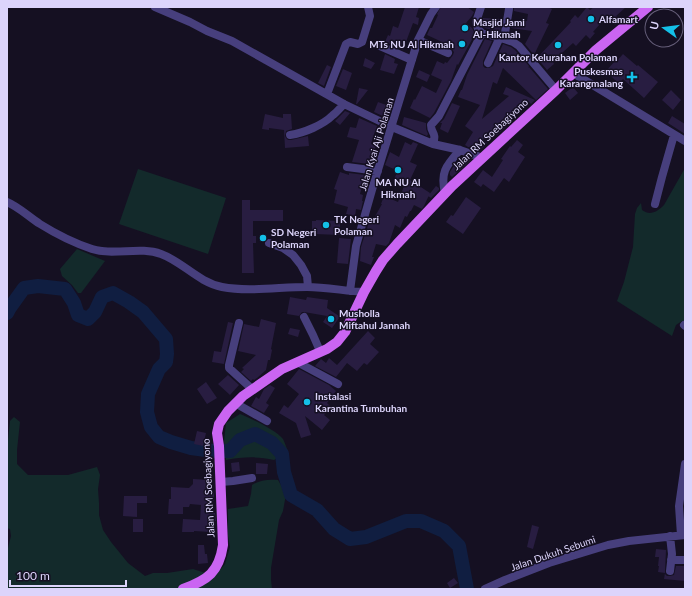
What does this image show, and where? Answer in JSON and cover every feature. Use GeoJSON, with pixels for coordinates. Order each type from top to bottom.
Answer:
{"type":"FeatureCollection","features":[{"type":"Feature","properties":{"kind":"main road","name":"Jalan RM Soebagiyono"},"geometry":{"type":"LineString","coordinates":[[183,589],[194,585],[209,576],[214,571],[222,555],[220,450],[217,433],[219,424],[228,411],[252,389],[282,369],[337,342],[345,332],[364,292],[383,260],[444,193],[556,90],[596,50],[648,7]]}},
{"type":"Feature","properties":{"kind":"street"},"geometry":{"type":"LineString","coordinates":[[155,7],[232,41],[344,104],[392,127],[433,144],[460,150],[483,158]]}},
{"type":"Feature","properties":{"kind":"street"},"geometry":{"type":"LineString","coordinates":[[327,94],[346,44],[350,42],[358,44],[362,42],[370,16],[368,7]]}},
{"type":"Feature","properties":{"kind":"street","name":"Jalan Kyai Aji Polaman"},"geometry":{"type":"LineString","coordinates":[[350,291],[356,246],[378,171],[418,40],[436,7]]}},
{"type":"Feature","properties":{"kind":"street"},"geometry":{"type":"LineString","coordinates":[[481,7],[476,22],[478,29],[482,33],[509,40],[519,46],[556,90]]}},
{"type":"Feature","properties":{"kind":"street"},"geometry":{"type":"LineString","coordinates":[[488,63],[502,38],[509,9]]}},
{"type":"Feature","properties":{"kind":"street"},"geometry":{"type":"LineString","coordinates":[[433,144],[435,134],[431,129],[431,126],[439,116],[482,33]]}},
{"type":"Feature","properties":{"kind":"street"},"geometry":{"type":"LineString","coordinates":[[418,40],[448,53]]}},
{"type":"Feature","properties":{"kind":"street"},"geometry":{"type":"LineString","coordinates":[[380,46],[412,60]]}},
{"type":"Feature","properties":{"kind":"street"},"geometry":{"type":"LineString","coordinates":[[573,73],[674,136],[685,141]]}},
{"type":"Feature","properties":{"kind":"street"},"geometry":{"type":"LineString","coordinates":[[290,135],[302,133],[325,122],[344,104]]}},
{"type":"Feature","properties":{"kind":"street"},"geometry":{"type":"LineString","coordinates":[[655,204],[674,136]]}},
{"type":"Feature","properties":{"kind":"street"},"geometry":{"type":"LineString","coordinates":[[444,193],[443,181],[446,168],[460,150]]}},
{"type":"Feature","properties":{"kind":"street"},"geometry":{"type":"LineString","coordinates":[[347,167],[378,171]]}},
{"type":"Feature","properties":{"kind":"street"},"geometry":{"type":"LineString","coordinates":[[7,202],[46,228],[84,246],[110,252],[157,252],[171,258],[204,281],[221,287],[239,289],[308,287],[364,292]]}},
{"type":"Feature","properties":{"kind":"street"},"geometry":{"type":"LineString","coordinates":[[269,243],[284,248],[293,255],[307,276],[308,287]]}},
{"type":"Feature","properties":{"kind":"street"},"geometry":{"type":"LineString","coordinates":[[304,317],[323,350]]}},
{"type":"Feature","properties":{"kind":"street"},"geometry":{"type":"LineString","coordinates":[[239,323],[229,365],[230,368],[252,389]]}},
{"type":"Feature","properties":{"kind":"street"},"geometry":{"type":"LineString","coordinates":[[297,362],[338,384]]}},
{"type":"Feature","properties":{"kind":"street"},"geometry":{"type":"LineString","coordinates":[[235,403],[267,421]]}},
{"type":"Feature","properties":{"kind":"street"},"geometry":{"type":"LineString","coordinates":[[683,535],[679,506],[685,464]]}},
{"type":"Feature","properties":{"kind":"street"},"geometry":{"type":"LineString","coordinates":[[221,482],[252,478]]}},
{"type":"Feature","properties":{"kind":"street","name":"Jalan Dukuh Sebumi"},"geometry":{"type":"LineString","coordinates":[[485,589],[550,563],[602,547],[629,541],[683,535]]}},
{"type":"Feature","properties":{"kind":"street"},"geometry":{"type":"LineString","coordinates":[[670,536],[670,571]]}},
{"type":"Feature","properties":{"kind":"street"},"geometry":{"type":"LineString","coordinates":[[671,560],[685,560]]}},
{"type":"Feature","properties":{"kind":"green space"},"geometry":{"type":"Polygon","coordinates":[[[685,168],[685,322],[682,321],[676,325],[672,336],[617,301],[624,282],[633,247],[635,214],[637,208],[641,203],[642,210],[651,213],[664,205],[685,168]]]}},
{"type":"Feature","properties":{"kind":"green space"},"geometry":{"type":"Polygon","coordinates":[[[138,169],[226,198],[208,254],[119,224],[138,169]]]}},
{"type":"Feature","properties":{"kind":"green space"},"geometry":{"type":"Polygon","coordinates":[[[77,249],[105,261],[81,293],[78,293],[62,276],[60,269],[77,249]]]}},
{"type":"Feature","properties":{"kind":"green space"},"geometry":{"type":"Polygon","coordinates":[[[240,414],[275,432],[283,439],[288,451],[274,460],[250,457],[226,460],[224,441],[226,423],[240,414]]]}},
{"type":"Feature","properties":{"kind":"green space"},"geometry":{"type":"Polygon","coordinates":[[[14,417],[20,422],[17,464],[28,475],[68,475],[97,467],[100,475],[98,489],[99,515],[103,530],[128,563],[145,576],[153,573],[167,573],[193,569],[215,576],[225,564],[230,547],[228,536],[228,509],[248,506],[252,485],[264,480],[278,480],[286,494],[283,511],[279,520],[271,568],[272,589],[7,589],[7,552],[11,536],[10,529],[7,528],[7,450],[10,421],[14,417]]]}},
{"type":"Feature","properties":{"kind":"building"},"geometry":{"type":"Polygon","coordinates":[[[405,7],[419,7],[416,17],[419,18],[418,25],[413,23],[403,50],[385,42],[388,35],[390,36],[393,26],[398,28],[405,7]]]}},
{"type":"Feature","properties":{"kind":"building"},"geometry":{"type":"Polygon","coordinates":[[[441,7],[467,7],[474,12],[466,23],[472,28],[475,34],[458,65],[457,64],[451,81],[430,118],[410,108],[422,86],[436,93],[442,80],[431,75],[437,61],[444,64],[445,62],[447,63],[454,52],[451,48],[440,41],[427,35],[430,28],[432,28],[441,7]]]}},
{"type":"Feature","properties":{"kind":"building"},"geometry":{"type":"Polygon","coordinates":[[[514,7],[547,7],[552,9],[546,23],[549,24],[534,55],[525,44],[532,31],[511,28],[513,20],[527,21],[528,14],[514,11],[514,7]]]}},
{"type":"Feature","properties":{"kind":"building"},"geometry":{"type":"Polygon","coordinates":[[[587,7],[590,10],[594,7],[626,7],[616,16],[620,20],[615,25],[607,16],[593,32],[595,33],[590,39],[586,35],[576,46],[573,43],[561,53],[553,62],[554,64],[547,70],[537,58],[571,22],[570,21],[575,15],[578,18],[587,7]]]}},
{"type":"Feature","properties":{"kind":"building"},"geometry":{"type":"Polygon","coordinates":[[[483,18],[502,19],[500,32],[485,28],[482,22],[483,18]]]}},
{"type":"Feature","properties":{"kind":"building"},"geometry":{"type":"Polygon","coordinates":[[[485,39],[492,41],[483,61],[483,66],[485,68],[493,66],[503,44],[515,50],[529,66],[528,68],[529,67],[548,89],[536,100],[503,68],[497,84],[493,82],[482,119],[509,96],[503,94],[506,87],[535,100],[531,104],[526,99],[521,110],[517,108],[501,121],[507,126],[497,135],[490,130],[483,140],[487,143],[480,151],[465,145],[473,132],[465,126],[480,105],[458,97],[485,39]]]}},
{"type":"Feature","properties":{"kind":"building"},"geometry":{"type":"Polygon","coordinates":[[[385,54],[395,59],[394,63],[398,64],[394,74],[380,70],[385,54]]]}},
{"type":"Feature","properties":{"kind":"building","name":"Puskesmas Karangmalang"},"geometry":{"type":"Polygon","coordinates":[[[623,54],[658,82],[644,98],[623,79],[619,84],[606,71],[623,54]]]}},
{"type":"Feature","properties":{"kind":"building"},"geometry":{"type":"Polygon","coordinates":[[[365,58],[375,63],[371,69],[363,66],[365,58]]]}},
{"type":"Feature","properties":{"kind":"building"},"geometry":{"type":"Polygon","coordinates":[[[327,65],[331,67],[324,86],[318,83],[327,65]]]}},
{"type":"Feature","properties":{"kind":"building"},"geometry":{"type":"Polygon","coordinates":[[[343,69],[352,73],[346,90],[336,86],[343,69]]]}},
{"type":"Feature","properties":{"kind":"building"},"geometry":{"type":"Polygon","coordinates":[[[419,70],[430,75],[427,82],[416,77],[419,70]]]}},
{"type":"Feature","properties":{"kind":"building"},"geometry":{"type":"Polygon","coordinates":[[[573,87],[578,93],[570,100],[565,93],[573,87]]]}},
{"type":"Feature","properties":{"kind":"building"},"geometry":{"type":"Polygon","coordinates":[[[359,88],[368,90],[356,104],[359,88]]]}},
{"type":"Feature","properties":{"kind":"building"},"geometry":{"type":"Polygon","coordinates":[[[671,90],[681,100],[673,110],[662,100],[671,90]]]}},
{"type":"Feature","properties":{"kind":"building"},"geometry":{"type":"Polygon","coordinates":[[[378,102],[389,106],[385,117],[374,112],[378,102]]]}},
{"type":"Feature","properties":{"kind":"building"},"geometry":{"type":"Polygon","coordinates":[[[452,103],[460,106],[448,133],[440,129],[442,123],[440,123],[444,119],[452,103]]]}},
{"type":"Feature","properties":{"kind":"building"},"geometry":{"type":"Polygon","coordinates":[[[345,111],[350,113],[340,125],[335,121],[345,111]]]}},
{"type":"Feature","properties":{"kind":"building"},"geometry":{"type":"Polygon","coordinates":[[[265,114],[283,118],[283,114],[291,114],[292,129],[286,131],[286,138],[291,140],[308,136],[309,146],[285,148],[284,130],[269,128],[269,130],[262,129],[265,114]]]}},
{"type":"Feature","properties":{"kind":"building"},"geometry":{"type":"Polygon","coordinates":[[[672,116],[685,124],[685,134],[668,123],[672,116]]]}},
{"type":"Feature","properties":{"kind":"building"},"geometry":{"type":"Polygon","coordinates":[[[404,117],[426,123],[427,136],[402,125],[404,117]]]}},
{"type":"Feature","properties":{"kind":"building"},"geometry":{"type":"Polygon","coordinates":[[[359,118],[377,126],[371,144],[376,146],[374,152],[372,152],[369,164],[352,162],[359,140],[347,137],[350,127],[356,128],[359,118]]]}},
{"type":"Feature","properties":{"kind":"building"},"geometry":{"type":"Polygon","coordinates":[[[517,140],[523,145],[518,152],[525,157],[509,182],[504,178],[494,192],[483,184],[481,187],[474,182],[483,170],[492,177],[503,160],[501,159],[510,146],[511,147],[517,140]]]}},
{"type":"Feature","properties":{"kind":"building"},"geometry":{"type":"Polygon","coordinates":[[[405,142],[411,145],[413,142],[418,144],[410,162],[417,165],[410,180],[430,193],[422,209],[414,205],[407,217],[405,216],[400,228],[395,225],[389,243],[386,246],[376,244],[371,265],[360,261],[361,247],[370,219],[373,220],[382,204],[384,196],[398,202],[404,186],[393,181],[398,171],[385,165],[390,152],[399,157],[405,142]]]}},
{"type":"Feature","properties":{"kind":"building"},"geometry":{"type":"Polygon","coordinates":[[[462,157],[471,160],[452,177],[450,172],[462,157]]]}},
{"type":"Feature","properties":{"kind":"building"},"geometry":{"type":"Polygon","coordinates":[[[340,172],[349,175],[349,173],[365,175],[360,194],[363,195],[361,210],[356,209],[355,216],[346,214],[348,207],[334,203],[337,190],[334,189],[340,172]]]}},
{"type":"Feature","properties":{"kind":"building"},"geometry":{"type":"Polygon","coordinates":[[[436,186],[439,190],[431,198],[428,196],[436,186]]]}},
{"type":"Feature","properties":{"kind":"building"},"geometry":{"type":"Polygon","coordinates":[[[466,197],[481,208],[463,234],[446,222],[451,215],[453,216],[466,197]]]}},
{"type":"Feature","properties":{"kind":"building"},"geometry":{"type":"Polygon","coordinates":[[[242,200],[250,200],[250,210],[283,210],[283,221],[253,221],[253,236],[256,236],[256,243],[253,243],[254,273],[242,273],[242,200]]]}},
{"type":"Feature","properties":{"kind":"building","name":"TK Negeri Polaman"},"geometry":{"type":"Polygon","coordinates":[[[312,221],[340,221],[340,235],[315,234],[316,230],[312,230],[312,221]]]}},
{"type":"Feature","properties":{"kind":"building"},"geometry":{"type":"Polygon","coordinates":[[[339,238],[351,239],[348,264],[337,263],[339,238]]]}},
{"type":"Feature","properties":{"kind":"building"},"geometry":{"type":"Polygon","coordinates":[[[290,297],[306,300],[307,297],[328,300],[327,308],[342,318],[339,318],[332,328],[323,322],[327,316],[304,312],[302,312],[299,316],[287,314],[290,297]]]}},
{"type":"Feature","properties":{"kind":"building"},"geometry":{"type":"Polygon","coordinates":[[[261,319],[276,323],[272,350],[266,370],[251,381],[241,372],[244,369],[242,368],[256,355],[238,351],[244,324],[259,327],[261,319]]]}},
{"type":"Feature","properties":{"kind":"building"},"geometry":{"type":"Polygon","coordinates":[[[228,322],[233,323],[224,364],[212,362],[214,351],[221,352],[228,322]]]}},
{"type":"Feature","properties":{"kind":"building"},"geometry":{"type":"Polygon","coordinates":[[[290,328],[300,330],[298,337],[288,334],[290,328]]]}},
{"type":"Feature","properties":{"kind":"building"},"geometry":{"type":"Polygon","coordinates":[[[368,331],[375,338],[370,344],[379,352],[367,365],[364,363],[357,371],[347,363],[336,377],[315,366],[321,359],[326,363],[329,358],[337,365],[368,331]]]}},
{"type":"Feature","properties":{"kind":"building"},"geometry":{"type":"Polygon","coordinates":[[[299,369],[329,385],[336,391],[327,403],[331,407],[324,415],[330,420],[322,430],[305,416],[311,435],[301,438],[296,423],[279,413],[284,405],[288,408],[299,394],[287,384],[299,369]]]}},
{"type":"Feature","properties":{"kind":"building"},"geometry":{"type":"Polygon","coordinates":[[[228,375],[239,385],[230,395],[218,384],[228,375]]]}},
{"type":"Feature","properties":{"kind":"building"},"geometry":{"type":"Polygon","coordinates":[[[206,382],[217,398],[207,404],[197,389],[206,382]]]}},
{"type":"Feature","properties":{"kind":"building"},"geometry":{"type":"Polygon","coordinates":[[[270,385],[275,388],[266,403],[269,405],[264,413],[251,406],[256,397],[259,399],[264,389],[270,385]]]}},
{"type":"Feature","properties":{"kind":"building"},"geometry":{"type":"Polygon","coordinates":[[[197,431],[206,433],[203,446],[194,444],[197,431]]]}},
{"type":"Feature","properties":{"kind":"building"},"geometry":{"type":"Polygon","coordinates":[[[239,462],[240,471],[232,472],[231,463],[239,462]]]}},
{"type":"Feature","properties":{"kind":"building"},"geometry":{"type":"Polygon","coordinates":[[[256,463],[268,464],[267,474],[256,474],[256,463]]]}},
{"type":"Feature","properties":{"kind":"building"},"geometry":{"type":"Polygon","coordinates":[[[193,479],[209,480],[208,492],[214,493],[214,501],[208,500],[207,513],[215,513],[216,521],[212,521],[211,532],[182,532],[183,519],[200,520],[201,505],[190,504],[189,507],[183,507],[183,514],[168,514],[169,499],[171,499],[171,487],[189,488],[193,484],[193,479]]]}},
{"type":"Feature","properties":{"kind":"building"},"geometry":{"type":"Polygon","coordinates":[[[124,496],[147,496],[147,503],[137,503],[137,517],[123,516],[124,496]]]}},
{"type":"Feature","properties":{"kind":"building"},"geometry":{"type":"Polygon","coordinates":[[[133,519],[143,519],[143,532],[133,532],[133,519]]]}},
{"type":"Feature","properties":{"kind":"building"},"geometry":{"type":"Polygon","coordinates":[[[532,525],[539,527],[533,549],[527,547],[532,525]]]}},
{"type":"Feature","properties":{"kind":"building"},"geometry":{"type":"Polygon","coordinates":[[[198,545],[204,545],[208,563],[198,564],[198,545]]]}},
{"type":"Feature","properties":{"kind":"building"},"geometry":{"type":"Polygon","coordinates":[[[656,549],[666,550],[665,573],[658,572],[659,557],[655,557],[656,549]]]}},
{"type":"Feature","properties":{"kind":"building"},"geometry":{"type":"Polygon","coordinates":[[[676,566],[685,566],[685,581],[664,579],[665,573],[667,576],[674,575],[676,566]]]}},
{"type":"Feature","properties":{"kind":"building"},"geometry":{"type":"Polygon","coordinates":[[[454,578],[458,583],[450,588],[447,583],[454,578]]]}},
{"type":"Feature","properties":{"kind":"waterway"},"geometry":{"type":"LineString","coordinates":[[7,313],[24,288],[38,286],[65,289],[74,303],[78,315],[88,319],[95,312],[102,297],[113,293],[129,302],[143,312],[166,339],[166,362],[159,369],[148,394],[147,412],[151,427],[159,437],[191,448],[213,451],[230,451],[240,440],[255,434],[272,443],[282,454],[284,472],[291,495],[317,510],[334,529],[350,539],[366,537],[406,521],[421,521],[444,531],[459,546],[467,589]]}},
{"type":"Feature","properties":{"kind":"place","name":"Alfamart"},"geometry":{"type":"Point","coordinates":[591,19]}},
{"type":"Feature","properties":{"kind":"place","name":"Masjid Jami Al-Hikmah"},"geometry":{"type":"Point","coordinates":[465,28]}},
{"type":"Feature","properties":{"kind":"place","name":"MTs NU Al Hikmah"},"geometry":{"type":"Point","coordinates":[462,44]}},
{"type":"Feature","properties":{"kind":"place","name":"Kantor Kelurahan Polaman"},"geometry":{"type":"Point","coordinates":[558,45]}},
{"type":"Feature","properties":{"kind":"place","name":"Puskesmas Karangmalang"},"geometry":{"type":"Point","coordinates":[632,77]}},
{"type":"Feature","properties":{"kind":"place","name":"MA NU Al Hikmah"},"geometry":{"type":"Point","coordinates":[398,170]}},
{"type":"Feature","properties":{"kind":"place","name":"TK Negeri Polaman"},"geometry":{"type":"Point","coordinates":[326,225]}},
{"type":"Feature","properties":{"kind":"place","name":"SD Negeri Polaman"},"geometry":{"type":"Point","coordinates":[263,238]}},
{"type":"Feature","properties":{"kind":"place","name":"Musholla Miftahul Jannah"},"geometry":{"type":"Point","coordinates":[331,319]}},
{"type":"Feature","properties":{"kind":"place","name":"Instalasi Karantina Tumbuhan"},"geometry":{"type":"Point","coordinates":[307,402]}}]}
